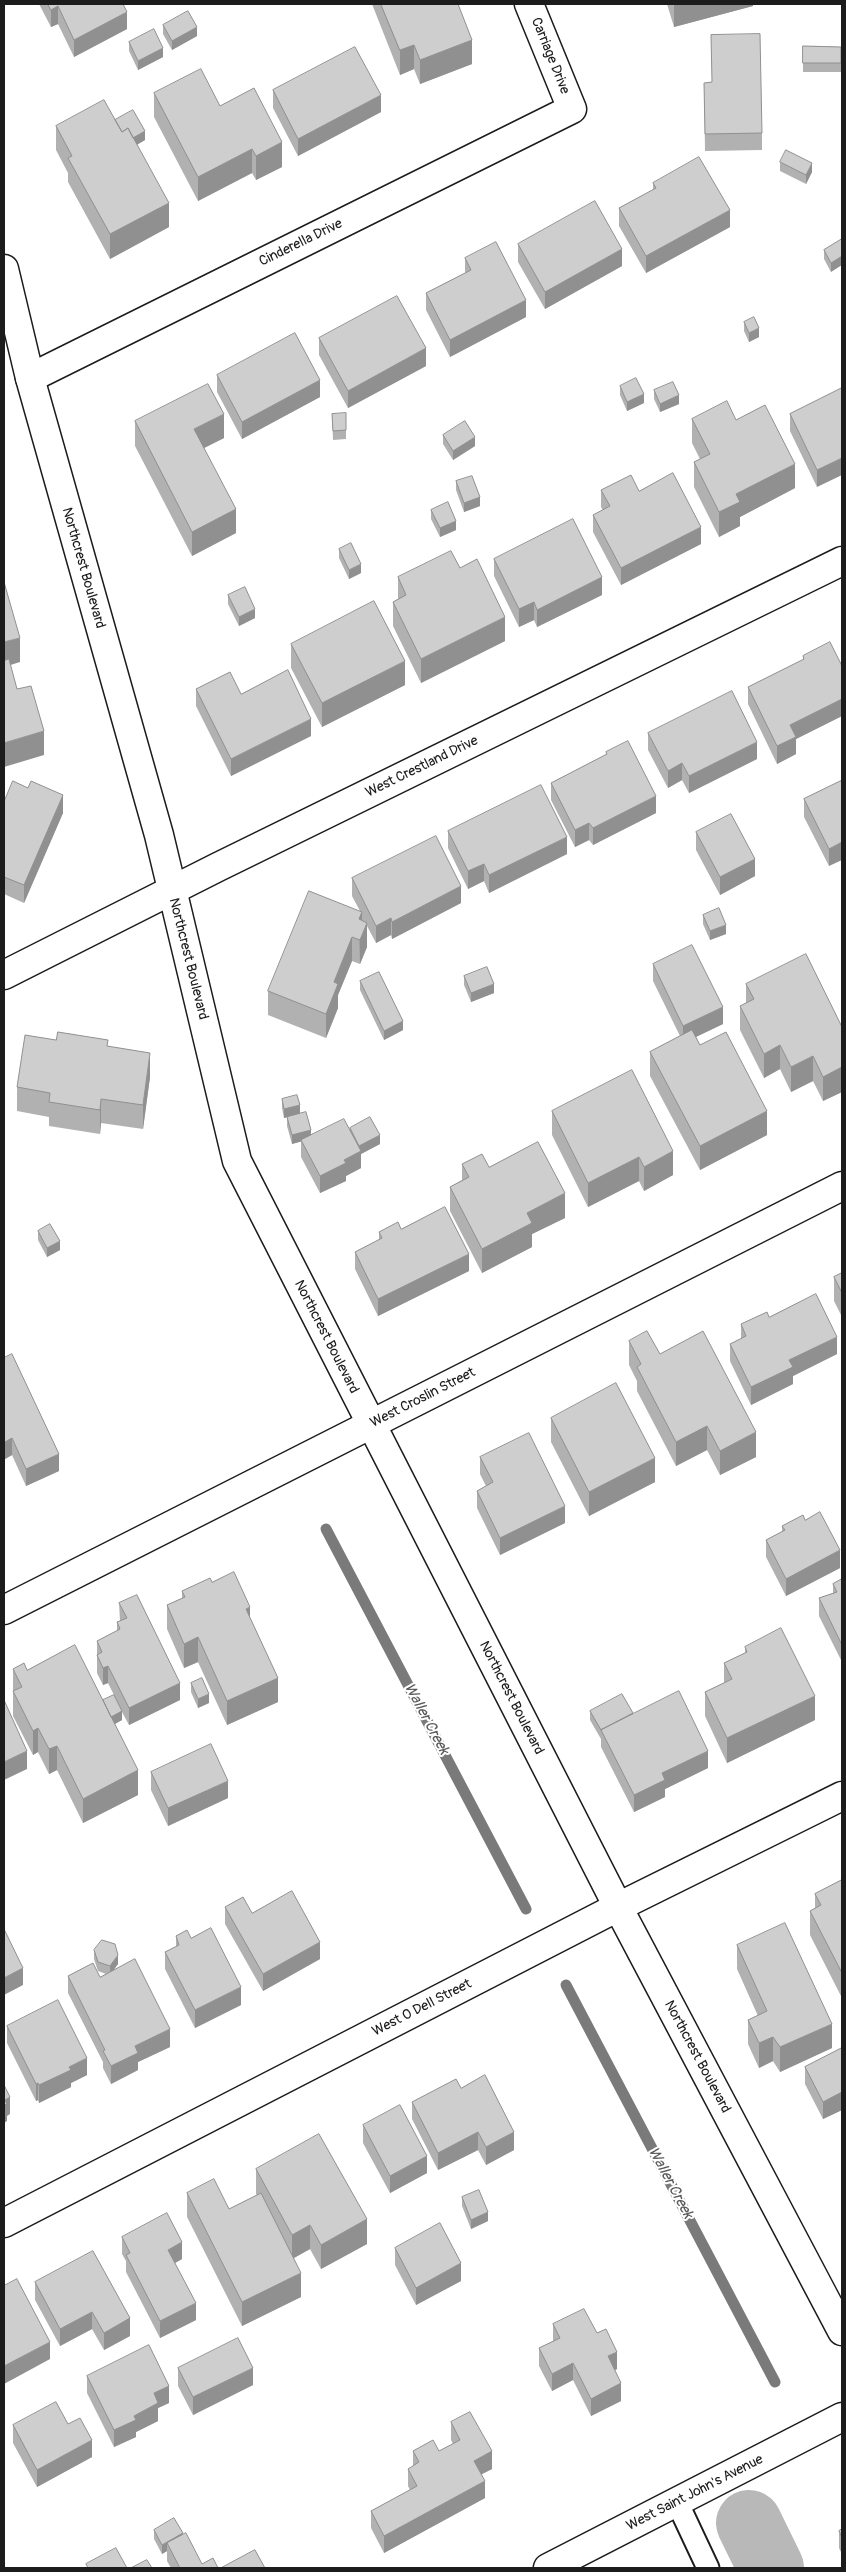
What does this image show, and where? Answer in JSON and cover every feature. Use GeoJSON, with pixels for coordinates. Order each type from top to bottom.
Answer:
{"type":"FeatureCollection","features":[{"type":"Feature","properties":{"kind":"street","name":"Carriage Drive"},"geometry":{"type":"LineString","coordinates":[[529,4],[572,109]]}},
{"type":"Feature","properties":{"kind":"street","name":"Cinderella Drive"},"geometry":{"type":"LineString","coordinates":[[30,378],[572,109]]}},
{"type":"Feature","properties":{"kind":"street","name":"Northcrest Boulevard"},"geometry":{"type":"LineString","coordinates":[[4,268],[30,378],[156,825],[237,1161],[618,1907],[842,2331]]}},
{"type":"Feature","properties":{"kind":"street","name":"West Crestland Drive"},"geometry":{"type":"LineString","coordinates":[[4,976],[172,890],[842,561]]}},
{"type":"Feature","properties":{"kind":"street","name":"West Croslin Street"},"geometry":{"type":"LineString","coordinates":[[4,1610],[842,1186]]}},
{"type":"Feature","properties":{"kind":"street","name":"West O Dell Street"},"geometry":{"type":"LineString","coordinates":[[4,2223],[618,1907],[842,1796]]}},
{"type":"Feature","properties":{"kind":"street","name":"West Saint John's Avenue"},"geometry":{"type":"LineString","coordinates":[[548,2568],[842,2417]]}},
{"type":"Feature","properties":{"kind":"lane"},"geometry":{"type":"LineString","coordinates":[[677,2502],[708,2568]]}},
{"type":"Feature","properties":{"kind":"building"},"geometry":{"type":"Polygon","coordinates":[[[48,4],[123,4],[127,12],[74,40],[58,6],[51,10],[48,4]]]}},
{"type":"Feature","properties":{"kind":"building"},"geometry":{"type":"Polygon","coordinates":[[[381,4],[458,4],[472,40],[420,60],[414,45],[400,50],[381,4]]]}},
{"type":"Feature","properties":{"kind":"building"},"geometry":{"type":"Polygon","coordinates":[[[188,11],[197,27],[172,41],[163,25],[188,11]]]}},
{"type":"Feature","properties":{"kind":"building"},"geometry":{"type":"Polygon","coordinates":[[[154,29],[163,48],[138,61],[129,42],[154,29]]]}},
{"type":"Feature","properties":{"kind":"building"},"geometry":{"type":"Polygon","coordinates":[[[760,34],[762,133],[705,134],[704,83],[712,82],[711,35],[760,34]]]}},
{"type":"Feature","properties":{"kind":"building"},"geometry":{"type":"Polygon","coordinates":[[[803,46],[841,47],[841,63],[803,63],[803,46]]]}},
{"type":"Feature","properties":{"kind":"building"},"geometry":{"type":"Polygon","coordinates":[[[355,47],[381,95],[298,139],[273,90],[355,47]]]}},
{"type":"Feature","properties":{"kind":"building"},"geometry":{"type":"Polygon","coordinates":[[[201,69],[220,106],[254,88],[282,142],[256,156],[252,149],[198,177],[154,93],[201,69]]]}},
{"type":"Feature","properties":{"kind":"building"},"geometry":{"type":"Polygon","coordinates":[[[104,100],[122,132],[128,128],[169,203],[110,234],[68,158],[72,156],[56,126],[104,100]]]}},
{"type":"Feature","properties":{"kind":"building"},"geometry":{"type":"Polygon","coordinates":[[[133,110],[145,131],[133,138],[128,128],[122,132],[115,120],[133,110]]]}},
{"type":"Feature","properties":{"kind":"building"},"geometry":{"type":"Polygon","coordinates":[[[786,150],[812,163],[806,175],[780,162],[786,150]]]}},
{"type":"Feature","properties":{"kind":"building"},"geometry":{"type":"Polygon","coordinates":[[[699,157],[730,210],[646,256],[619,208],[656,188],[653,183],[699,157]]]}},
{"type":"Feature","properties":{"kind":"building"},"geometry":{"type":"Polygon","coordinates":[[[595,201],[622,249],[545,292],[518,244],[595,201]]]}},
{"type":"Feature","properties":{"kind":"building"},"geometry":{"type":"Polygon","coordinates":[[[842,239],[842,256],[831,263],[824,250],[842,239]]]}},
{"type":"Feature","properties":{"kind":"building"},"geometry":{"type":"Polygon","coordinates":[[[496,242],[526,300],[450,340],[426,293],[471,270],[465,258],[496,242]]]}},
{"type":"Feature","properties":{"kind":"building"},"geometry":{"type":"Polygon","coordinates":[[[397,296],[426,348],[348,391],[319,338],[397,296]]]}},
{"type":"Feature","properties":{"kind":"building"},"geometry":{"type":"Polygon","coordinates":[[[754,317],[759,328],[749,333],[744,322],[754,317]]]}},
{"type":"Feature","properties":{"kind":"building"},"geometry":{"type":"Polygon","coordinates":[[[295,333],[320,380],[242,422],[217,375],[295,333]]]}},
{"type":"Feature","properties":{"kind":"building"},"geometry":{"type":"Polygon","coordinates":[[[636,378],[644,394],[627,402],[620,386],[636,378]]]}},
{"type":"Feature","properties":{"kind":"building"},"geometry":{"type":"Polygon","coordinates":[[[673,382],[679,395],[660,404],[654,390],[673,382]]]}},
{"type":"Feature","properties":{"kind":"building"},"geometry":{"type":"Polygon","coordinates":[[[208,384],[224,414],[194,429],[236,509],[192,532],[135,421],[208,384]]]}},
{"type":"Feature","properties":{"kind":"building"},"geometry":{"type":"Polygon","coordinates":[[[842,388],[842,458],[817,470],[790,414],[842,388]]]}},
{"type":"Feature","properties":{"kind":"building"},"geometry":{"type":"Polygon","coordinates":[[[727,401],[736,420],[765,405],[795,464],[736,494],[740,502],[719,512],[694,462],[710,454],[692,419],[727,401]]]}},
{"type":"Feature","properties":{"kind":"building"},"geometry":{"type":"Polygon","coordinates":[[[346,413],[346,430],[333,431],[332,414],[346,413]]]}},
{"type":"Feature","properties":{"kind":"building"},"geometry":{"type":"Polygon","coordinates":[[[465,421],[475,437],[453,451],[443,435],[465,421]]]}},
{"type":"Feature","properties":{"kind":"building"},"geometry":{"type":"Polygon","coordinates":[[[673,473],[701,527],[621,568],[593,515],[610,506],[601,490],[631,475],[639,491],[673,473]]]}},
{"type":"Feature","properties":{"kind":"building"},"geometry":{"type":"Polygon","coordinates":[[[472,476],[480,497],[464,503],[456,481],[472,476]]]}},
{"type":"Feature","properties":{"kind":"building"},"geometry":{"type":"Polygon","coordinates":[[[448,502],[456,521],[440,528],[431,510],[448,502]]]}},
{"type":"Feature","properties":{"kind":"building"},"geometry":{"type":"Polygon","coordinates":[[[573,519],[602,577],[537,610],[534,602],[519,609],[494,559],[573,519]]]}},
{"type":"Feature","properties":{"kind":"building"},"geometry":{"type":"Polygon","coordinates":[[[351,543],[361,564],[349,570],[339,549],[351,543]]]}},
{"type":"Feature","properties":{"kind":"building"},"geometry":{"type":"Polygon","coordinates":[[[451,551],[460,568],[477,559],[505,617],[421,659],[393,602],[406,595],[398,577],[451,551]]]}},
{"type":"Feature","properties":{"kind":"building"},"geometry":{"type":"Polygon","coordinates":[[[4,582],[20,638],[4,642],[4,582]]]}},
{"type":"Feature","properties":{"kind":"building"},"geometry":{"type":"Polygon","coordinates":[[[245,587],[255,609],[239,617],[228,595],[245,587]]]}},
{"type":"Feature","properties":{"kind":"building"},"geometry":{"type":"Polygon","coordinates":[[[374,601],[405,661],[322,703],[291,644],[374,601]]]}},
{"type":"Feature","properties":{"kind":"building"},"geometry":{"type":"Polygon","coordinates":[[[830,642],[842,666],[842,699],[790,725],[796,737],[777,746],[748,687],[804,659],[803,656],[830,642]]]}},
{"type":"Feature","properties":{"kind":"building"},"geometry":{"type":"Polygon","coordinates":[[[9,659],[17,689],[31,686],[44,731],[4,743],[4,661],[9,659]]]}},
{"type":"Feature","properties":{"kind":"building"},"geometry":{"type":"Polygon","coordinates":[[[288,670],[311,719],[231,759],[196,689],[230,672],[241,694],[288,670]]]}},
{"type":"Feature","properties":{"kind":"building"},"geometry":{"type":"Polygon","coordinates":[[[732,691],[757,742],[689,776],[682,763],[668,771],[648,733],[732,691]]]}},
{"type":"Feature","properties":{"kind":"building"},"geometry":{"type":"Polygon","coordinates":[[[628,741],[656,796],[593,828],[589,823],[575,830],[551,783],[628,741]]]}},
{"type":"Feature","properties":{"kind":"building"},"geometry":{"type":"Polygon","coordinates":[[[13,781],[28,788],[31,781],[63,795],[24,885],[4,877],[4,802],[13,781]]]}},
{"type":"Feature","properties":{"kind":"building"},"geometry":{"type":"Polygon","coordinates":[[[841,781],[842,842],[829,849],[804,799],[841,781]]]}},
{"type":"Feature","properties":{"kind":"building"},"geometry":{"type":"Polygon","coordinates":[[[541,785],[567,837],[489,875],[484,864],[468,871],[448,831],[541,785]]]}},
{"type":"Feature","properties":{"kind":"building"},"geometry":{"type":"Polygon","coordinates":[[[731,814],[755,859],[720,877],[696,832],[731,814]]]}},
{"type":"Feature","properties":{"kind":"building"},"geometry":{"type":"Polygon","coordinates":[[[436,836],[461,886],[392,922],[391,918],[376,926],[352,878],[436,836]]]}},
{"type":"Feature","properties":{"kind":"building"},"geometry":{"type":"Polygon","coordinates":[[[309,891],[362,912],[359,919],[367,923],[360,940],[352,937],[334,982],[338,984],[326,1014],[268,991],[309,891]]]}},
{"type":"Feature","properties":{"kind":"building"},"geometry":{"type":"Polygon","coordinates":[[[719,908],[726,925],[710,931],[703,915],[719,908]]]}},
{"type":"Feature","properties":{"kind":"building"},"geometry":{"type":"Polygon","coordinates":[[[692,945],[723,1007],[683,1026],[653,964],[692,945]]]}},
{"type":"Feature","properties":{"kind":"building"},"geometry":{"type":"Polygon","coordinates":[[[806,954],[842,1027],[842,1067],[823,1077],[813,1056],[791,1067],[780,1045],[764,1054],[740,1006],[754,999],[746,984],[806,954]]]}},
{"type":"Feature","properties":{"kind":"building"},"geometry":{"type":"Polygon","coordinates":[[[487,967],[494,984],[471,993],[464,976],[487,967]]]}},
{"type":"Feature","properties":{"kind":"building"},"geometry":{"type":"Polygon","coordinates":[[[379,972],[403,1021],[384,1031],[360,981],[379,972]]]}},
{"type":"Feature","properties":{"kind":"building"},"geometry":{"type":"Polygon","coordinates":[[[692,1030],[700,1045],[726,1032],[767,1111],[700,1146],[650,1052],[692,1030]]]}},
{"type":"Feature","properties":{"kind":"building"},"geometry":{"type":"Polygon","coordinates":[[[58,1032],[108,1040],[107,1046],[150,1053],[143,1105],[101,1099],[100,1110],[49,1102],[50,1093],[17,1087],[25,1035],[56,1040],[58,1032]]]}},
{"type":"Feature","properties":{"kind":"building"},"geometry":{"type":"Polygon","coordinates":[[[632,1070],[673,1151],[644,1167],[639,1157],[588,1183],[552,1111],[632,1070]]]}},
{"type":"Feature","properties":{"kind":"building"},"geometry":{"type":"Polygon","coordinates":[[[297,1095],[300,1105],[284,1109],[282,1099],[297,1095]]]}},
{"type":"Feature","properties":{"kind":"building"},"geometry":{"type":"Polygon","coordinates":[[[306,1112],[311,1130],[292,1135],[287,1117],[306,1112]]]}},
{"type":"Feature","properties":{"kind":"building"},"geometry":{"type":"Polygon","coordinates":[[[370,1117],[380,1135],[359,1146],[350,1128],[370,1117]]]}},
{"type":"Feature","properties":{"kind":"building"},"geometry":{"type":"Polygon","coordinates":[[[344,1119],[361,1151],[344,1160],[346,1163],[320,1176],[301,1140],[344,1119]]]}},
{"type":"Feature","properties":{"kind":"building"},"geometry":{"type":"Polygon","coordinates":[[[538,1142],[565,1193],[527,1213],[532,1223],[482,1249],[450,1187],[469,1177],[462,1164],[482,1154],[489,1167],[538,1142]]]}},
{"type":"Feature","properties":{"kind":"building"},"geometry":{"type":"Polygon","coordinates":[[[445,1207],[469,1254],[378,1299],[355,1252],[382,1238],[379,1232],[398,1222],[401,1229],[445,1207]]]}},
{"type":"Feature","properties":{"kind":"building"},"geometry":{"type":"Polygon","coordinates":[[[50,1224],[60,1241],[47,1248],[38,1231],[50,1224]]]}},
{"type":"Feature","properties":{"kind":"building"},"geometry":{"type":"Polygon","coordinates":[[[842,1273],[842,1293],[834,1277],[842,1273]]]}},
{"type":"Feature","properties":{"kind":"building"},"geometry":{"type":"Polygon","coordinates":[[[816,1294],[837,1337],[789,1360],[793,1367],[751,1387],[730,1344],[746,1336],[741,1324],[767,1312],[769,1317],[816,1294]]]}},
{"type":"Feature","properties":{"kind":"building"},"geometry":{"type":"Polygon","coordinates":[[[647,1331],[660,1354],[703,1331],[756,1432],[720,1451],[707,1426],[676,1442],[637,1367],[641,1364],[629,1341],[647,1331]]]}},
{"type":"Feature","properties":{"kind":"building"},"geometry":{"type":"Polygon","coordinates":[[[12,1354],[59,1454],[26,1469],[12,1438],[5,1442],[4,1440],[4,1358],[12,1354]]]}},
{"type":"Feature","properties":{"kind":"building"},"geometry":{"type":"Polygon","coordinates":[[[616,1383],[655,1458],[589,1492],[551,1418],[616,1383]]]}},
{"type":"Feature","properties":{"kind":"building"},"geometry":{"type":"Polygon","coordinates":[[[529,1433],[565,1506],[500,1538],[477,1491],[493,1482],[480,1457],[529,1433]]]}},
{"type":"Feature","properties":{"kind":"building"},"geometry":{"type":"Polygon","coordinates":[[[820,1512],[840,1550],[786,1579],[766,1540],[785,1530],[782,1526],[803,1515],[805,1520],[820,1512]]]}},
{"type":"Feature","properties":{"kind":"building"},"geometry":{"type":"Polygon","coordinates":[[[234,1572],[250,1607],[246,1609],[278,1678],[227,1701],[198,1637],[184,1644],[167,1605],[185,1597],[182,1591],[210,1578],[212,1582],[234,1572]]]}},
{"type":"Feature","properties":{"kind":"building"},"geometry":{"type":"Polygon","coordinates":[[[842,1579],[842,1645],[819,1598],[837,1592],[833,1584],[842,1579]]]}},
{"type":"Feature","properties":{"kind":"building"},"geometry":{"type":"Polygon","coordinates":[[[137,1595],[180,1683],[129,1708],[108,1666],[103,1668],[97,1655],[102,1652],[97,1641],[120,1629],[117,1622],[127,1618],[119,1603],[137,1595]]]}},
{"type":"Feature","properties":{"kind":"building"},"geometry":{"type":"Polygon","coordinates":[[[781,1628],[815,1696],[727,1738],[705,1692],[732,1679],[724,1663],[747,1652],[745,1647],[781,1628]]]}},
{"type":"Feature","properties":{"kind":"building"},"geometry":{"type":"Polygon","coordinates":[[[75,1645],[138,1770],[83,1799],[57,1746],[49,1749],[38,1728],[33,1731],[13,1691],[22,1687],[13,1669],[24,1663],[27,1670],[75,1645]]]}},
{"type":"Feature","properties":{"kind":"building"},"geometry":{"type":"Polygon","coordinates":[[[202,1678],[209,1694],[198,1699],[191,1683],[202,1678]]]}},
{"type":"Feature","properties":{"kind":"building"},"geometry":{"type":"Polygon","coordinates":[[[679,1691],[708,1751],[662,1773],[665,1780],[634,1795],[601,1730],[679,1691]]]}},
{"type":"Feature","properties":{"kind":"building"},"geometry":{"type":"Polygon","coordinates":[[[622,1694],[633,1713],[601,1730],[590,1711],[622,1694]]]}},
{"type":"Feature","properties":{"kind":"building"},"geometry":{"type":"Polygon","coordinates":[[[114,1695],[122,1711],[111,1717],[103,1700],[114,1695]]]}},
{"type":"Feature","properties":{"kind":"building"},"geometry":{"type":"Polygon","coordinates":[[[4,1700],[27,1751],[4,1762],[4,1700]]]}},
{"type":"Feature","properties":{"kind":"building"},"geometry":{"type":"Polygon","coordinates":[[[211,1744],[228,1781],[168,1808],[151,1772],[211,1744]]]}},
{"type":"Feature","properties":{"kind":"building"},"geometry":{"type":"Polygon","coordinates":[[[842,1880],[842,1973],[810,1911],[821,1905],[815,1894],[842,1880]]]}},
{"type":"Feature","properties":{"kind":"building"},"geometry":{"type":"Polygon","coordinates":[[[292,1891],[320,1942],[263,1974],[225,1907],[243,1897],[252,1913],[292,1891]]]}},
{"type":"Feature","properties":{"kind":"building"},"geometry":{"type":"Polygon","coordinates":[[[785,1923],[832,2024],[780,2047],[773,2037],[759,2043],[748,2020],[767,2011],[737,1945],[785,1923]]]}},
{"type":"Feature","properties":{"kind":"building"},"geometry":{"type":"Polygon","coordinates":[[[211,1928],[241,1987],[195,2010],[165,1952],[179,1945],[176,1936],[187,1930],[191,1938],[211,1928]]]}},
{"type":"Feature","properties":{"kind":"building"},"geometry":{"type":"Polygon","coordinates":[[[4,1929],[23,1968],[4,1978],[4,1929]]]}},
{"type":"Feature","properties":{"kind":"building"},"geometry":{"type":"Polygon","coordinates":[[[102,1940],[115,1944],[118,1955],[110,1966],[98,1962],[94,1950],[102,1940]]]}},
{"type":"Feature","properties":{"kind":"building"},"geometry":{"type":"Polygon","coordinates":[[[135,1959],[170,2029],[135,2046],[138,2053],[111,2066],[68,1976],[93,1963],[100,1977],[135,1959]]]}},
{"type":"Feature","properties":{"kind":"building"},"geometry":{"type":"Polygon","coordinates":[[[58,2000],[87,2058],[69,2067],[71,2070],[39,2085],[38,2083],[36,2084],[7,2026],[58,2000]]]}},
{"type":"Feature","properties":{"kind":"building"},"geometry":{"type":"Polygon","coordinates":[[[842,2048],[842,2092],[823,2102],[805,2067],[842,2048]]]}},
{"type":"Feature","properties":{"kind":"building"},"geometry":{"type":"Polygon","coordinates":[[[485,2075],[514,2132],[486,2147],[478,2132],[438,2153],[412,2102],[456,2079],[461,2088],[485,2075]]]}},
{"type":"Feature","properties":{"kind":"building"},"geometry":{"type":"Polygon","coordinates":[[[4,2085],[10,2097],[5,2100],[7,2104],[4,2105],[4,2085]]]}},
{"type":"Feature","properties":{"kind":"building"},"geometry":{"type":"Polygon","coordinates":[[[400,2105],[427,2156],[390,2176],[363,2125],[400,2105]]]}},
{"type":"Feature","properties":{"kind":"building"},"geometry":{"type":"Polygon","coordinates":[[[319,2134],[367,2219],[321,2245],[310,2225],[292,2235],[256,2169],[319,2134]]]}},
{"type":"Feature","properties":{"kind":"building"},"geometry":{"type":"Polygon","coordinates":[[[214,2179],[229,2209],[261,2193],[301,2273],[242,2302],[187,2193],[214,2179]]]}},
{"type":"Feature","properties":{"kind":"building"},"geometry":{"type":"Polygon","coordinates":[[[479,2190],[488,2212],[471,2220],[462,2197],[479,2190]]]}},
{"type":"Feature","properties":{"kind":"building"},"geometry":{"type":"Polygon","coordinates":[[[167,2213],[182,2242],[168,2250],[196,2303],[160,2321],[126,2255],[130,2253],[122,2237],[167,2213]]]}},
{"type":"Feature","properties":{"kind":"building"},"geometry":{"type":"Polygon","coordinates":[[[440,2223],[461,2263],[416,2288],[395,2248],[440,2223]]]}},
{"type":"Feature","properties":{"kind":"building"},"geometry":{"type":"Polygon","coordinates":[[[93,2251],[130,2318],[104,2333],[92,2312],[60,2329],[35,2282],[93,2251]]]}},
{"type":"Feature","properties":{"kind":"building"},"geometry":{"type":"Polygon","coordinates":[[[17,2279],[50,2342],[4,2366],[4,2286],[17,2279]]]}},
{"type":"Feature","properties":{"kind":"building"},"geometry":{"type":"Polygon","coordinates":[[[584,2309],[597,2333],[606,2329],[617,2352],[608,2356],[621,2383],[591,2399],[573,2363],[552,2374],[539,2348],[560,2338],[553,2324],[584,2309]]]}},
{"type":"Feature","properties":{"kind":"building"},"geometry":{"type":"Polygon","coordinates":[[[238,2338],[253,2368],[193,2397],[178,2368],[238,2338]]]}},
{"type":"Feature","properties":{"kind":"building"},"geometry":{"type":"Polygon","coordinates":[[[149,2345],[169,2386],[154,2393],[158,2403],[134,2416],[136,2420],[114,2430],[87,2376],[149,2345]]]}},
{"type":"Feature","properties":{"kind":"building"},"geometry":{"type":"Polygon","coordinates":[[[56,2402],[68,2424],[80,2418],[92,2440],[37,2470],[13,2425],[56,2402]]]}},
{"type":"Feature","properties":{"kind":"building"},"geometry":{"type":"Polygon","coordinates":[[[470,2412],[492,2451],[474,2461],[485,2481],[384,2536],[371,2511],[417,2486],[408,2469],[419,2462],[413,2451],[433,2440],[439,2451],[460,2440],[451,2422],[470,2412]]]}},
{"type":"Feature","properties":{"kind":"building"},"geometry":{"type":"Polygon","coordinates":[[[174,2518],[183,2533],[162,2545],[154,2530],[174,2518]]]}},
{"type":"Feature","properties":{"kind":"building"},"geometry":{"type":"Polygon","coordinates":[[[186,2533],[202,2564],[213,2558],[218,2568],[180,2568],[167,2543],[186,2533]]]}},
{"type":"Feature","properties":{"kind":"building"},"geometry":{"type":"Polygon","coordinates":[[[116,2548],[127,2568],[88,2568],[86,2564],[116,2548]]]}},
{"type":"Feature","properties":{"kind":"building"},"geometry":{"type":"Polygon","coordinates":[[[255,2550],[265,2568],[221,2568],[255,2550]]]}},
{"type":"Feature","properties":{"kind":"building"},"geometry":{"type":"Polygon","coordinates":[[[147,2560],[152,2568],[131,2568],[147,2560]]]}},
{"type":"Feature","properties":{"kind":"waterway","name":"Waller Creek"},"geometry":{"type":"LineString","coordinates":[[326,1529],[526,1909]]}},
{"type":"Feature","properties":{"kind":"waterway","name":"Waller Creek"},"geometry":{"type":"LineString","coordinates":[[566,1985],[775,2382]]}},
{"type":"Feature","properties":{"kind":"waterway","name":"Waller Creek"},"geometry":{"type":"LineString","coordinates":[[749,2523],[771,2568]]}}]}
